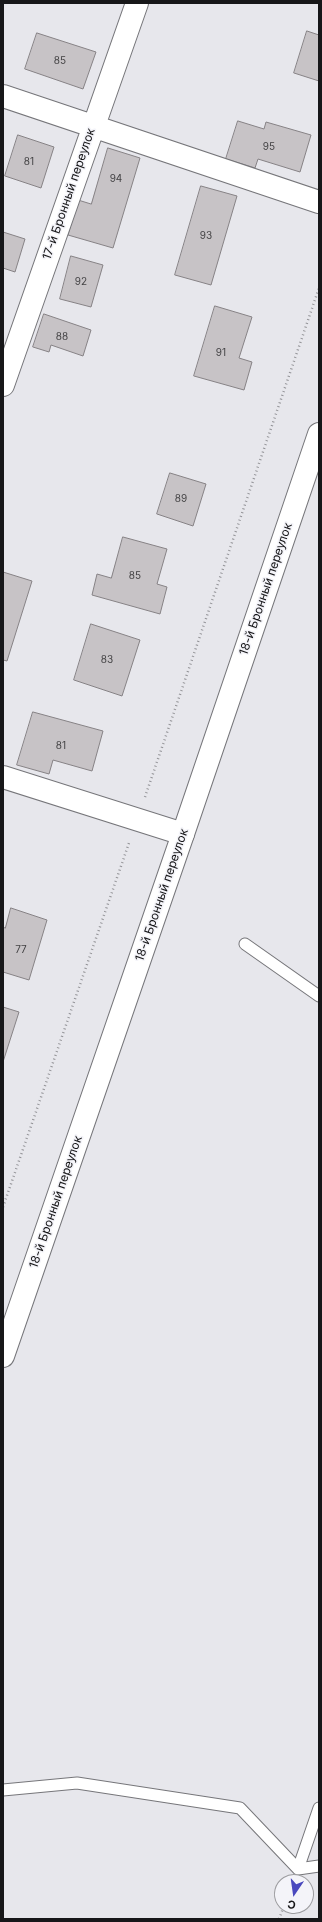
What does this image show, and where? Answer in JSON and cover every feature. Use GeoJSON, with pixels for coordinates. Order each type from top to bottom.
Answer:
{"type":"FeatureCollection","features":[{"type":"Feature","properties":{"kind":"street","name":"17-й Бронный переулок"},"geometry":{"type":"LineString","coordinates":[[3,386],[137,3]]}},
{"type":"Feature","properties":{"kind":"street"},"geometry":{"type":"LineString","coordinates":[[3,96],[92,128],[319,202]]}},
{"type":"Feature","properties":{"kind":"street","name":"18-й Бронный переулок"},"geometry":{"type":"LineString","coordinates":[[3,1356],[319,434]]}},
{"type":"Feature","properties":{"kind":"street"},"geometry":{"type":"LineString","coordinates":[[3,777],[183,834]]}},
{"type":"Feature","properties":{"kind":"lane"},"geometry":{"type":"LineString","coordinates":[[245,944],[319,996]]}},
{"type":"Feature","properties":{"kind":"lane"},"geometry":{"type":"LineString","coordinates":[[3,1790],[77,1783],[240,1808],[298,1869]]}},
{"type":"Feature","properties":{"kind":"lane"},"geometry":{"type":"LineString","coordinates":[[298,1869],[319,1808]]}},
{"type":"Feature","properties":{"kind":"lane"},"geometry":{"type":"LineString","coordinates":[[298,1869],[319,1866]]}},
{"type":"Feature","properties":{"kind":"path"},"geometry":{"type":"LineString","coordinates":[[3,1207],[319,288]]}},
{"type":"Feature","properties":{"kind":"building"},"geometry":{"type":"Polygon","coordinates":[[[307,31],[319,35],[319,81],[294,73],[307,31]]]}},
{"type":"Feature","properties":{"kind":"building"},"geometry":{"type":"Polygon","coordinates":[[[37,33],[96,52],[83,89],[25,69],[37,33]]]}},
{"type":"Feature","properties":{"kind":"building"},"geometry":{"type":"Polygon","coordinates":[[[238,121],[264,129],[266,122],[311,135],[300,172],[258,159],[255,168],[226,159],[238,121]]]}},
{"type":"Feature","properties":{"kind":"building"},"geometry":{"type":"Polygon","coordinates":[[[18,135],[54,147],[41,188],[5,176],[18,135]]]}},
{"type":"Feature","properties":{"kind":"building"},"geometry":{"type":"Polygon","coordinates":[[[108,148],[140,158],[113,248],[68,235],[78,200],[91,204],[108,148]]]}},
{"type":"Feature","properties":{"kind":"building"},"geometry":{"type":"Polygon","coordinates":[[[201,186],[237,196],[211,285],[175,275],[201,186]]]}},
{"type":"Feature","properties":{"kind":"building"},"geometry":{"type":"Polygon","coordinates":[[[3,232],[25,239],[15,272],[3,268],[3,232]]]}},
{"type":"Feature","properties":{"kind":"building"},"geometry":{"type":"Polygon","coordinates":[[[71,256],[103,265],[91,307],[60,299],[71,256]]]}},
{"type":"Feature","properties":{"kind":"building"},"geometry":{"type":"Polygon","coordinates":[[[215,306],[252,317],[239,358],[252,362],[244,390],[194,376],[215,306]]]}},
{"type":"Feature","properties":{"kind":"building"},"geometry":{"type":"Polygon","coordinates":[[[44,314],[91,330],[83,356],[51,345],[49,352],[33,347],[44,314]]]}},
{"type":"Feature","properties":{"kind":"building"},"geometry":{"type":"Polygon","coordinates":[[[170,473],[206,484],[193,526],[157,514],[170,473]]]}},
{"type":"Feature","properties":{"kind":"building"},"geometry":{"type":"Polygon","coordinates":[[[123,537],[167,549],[157,584],[167,587],[160,614],[92,595],[97,574],[111,578],[123,537]]]}},
{"type":"Feature","properties":{"kind":"building"},"geometry":{"type":"Polygon","coordinates":[[[3,572],[32,581],[7,661],[3,660],[3,572]]]}},
{"type":"Feature","properties":{"kind":"building"},"geometry":{"type":"Polygon","coordinates":[[[91,624],[140,640],[122,696],[74,680],[91,624]]]}},
{"type":"Feature","properties":{"kind":"building"},"geometry":{"type":"Polygon","coordinates":[[[33,712],[103,731],[92,771],[53,760],[49,774],[17,765],[33,712]]]}},
{"type":"Feature","properties":{"kind":"building"},"geometry":{"type":"Polygon","coordinates":[[[11,908],[47,920],[29,980],[3,972],[3,927],[5,928],[11,908]]]}},
{"type":"Feature","properties":{"kind":"building"},"geometry":{"type":"Polygon","coordinates":[[[3,1007],[19,1012],[3,1062],[3,1007]]]}}]}
